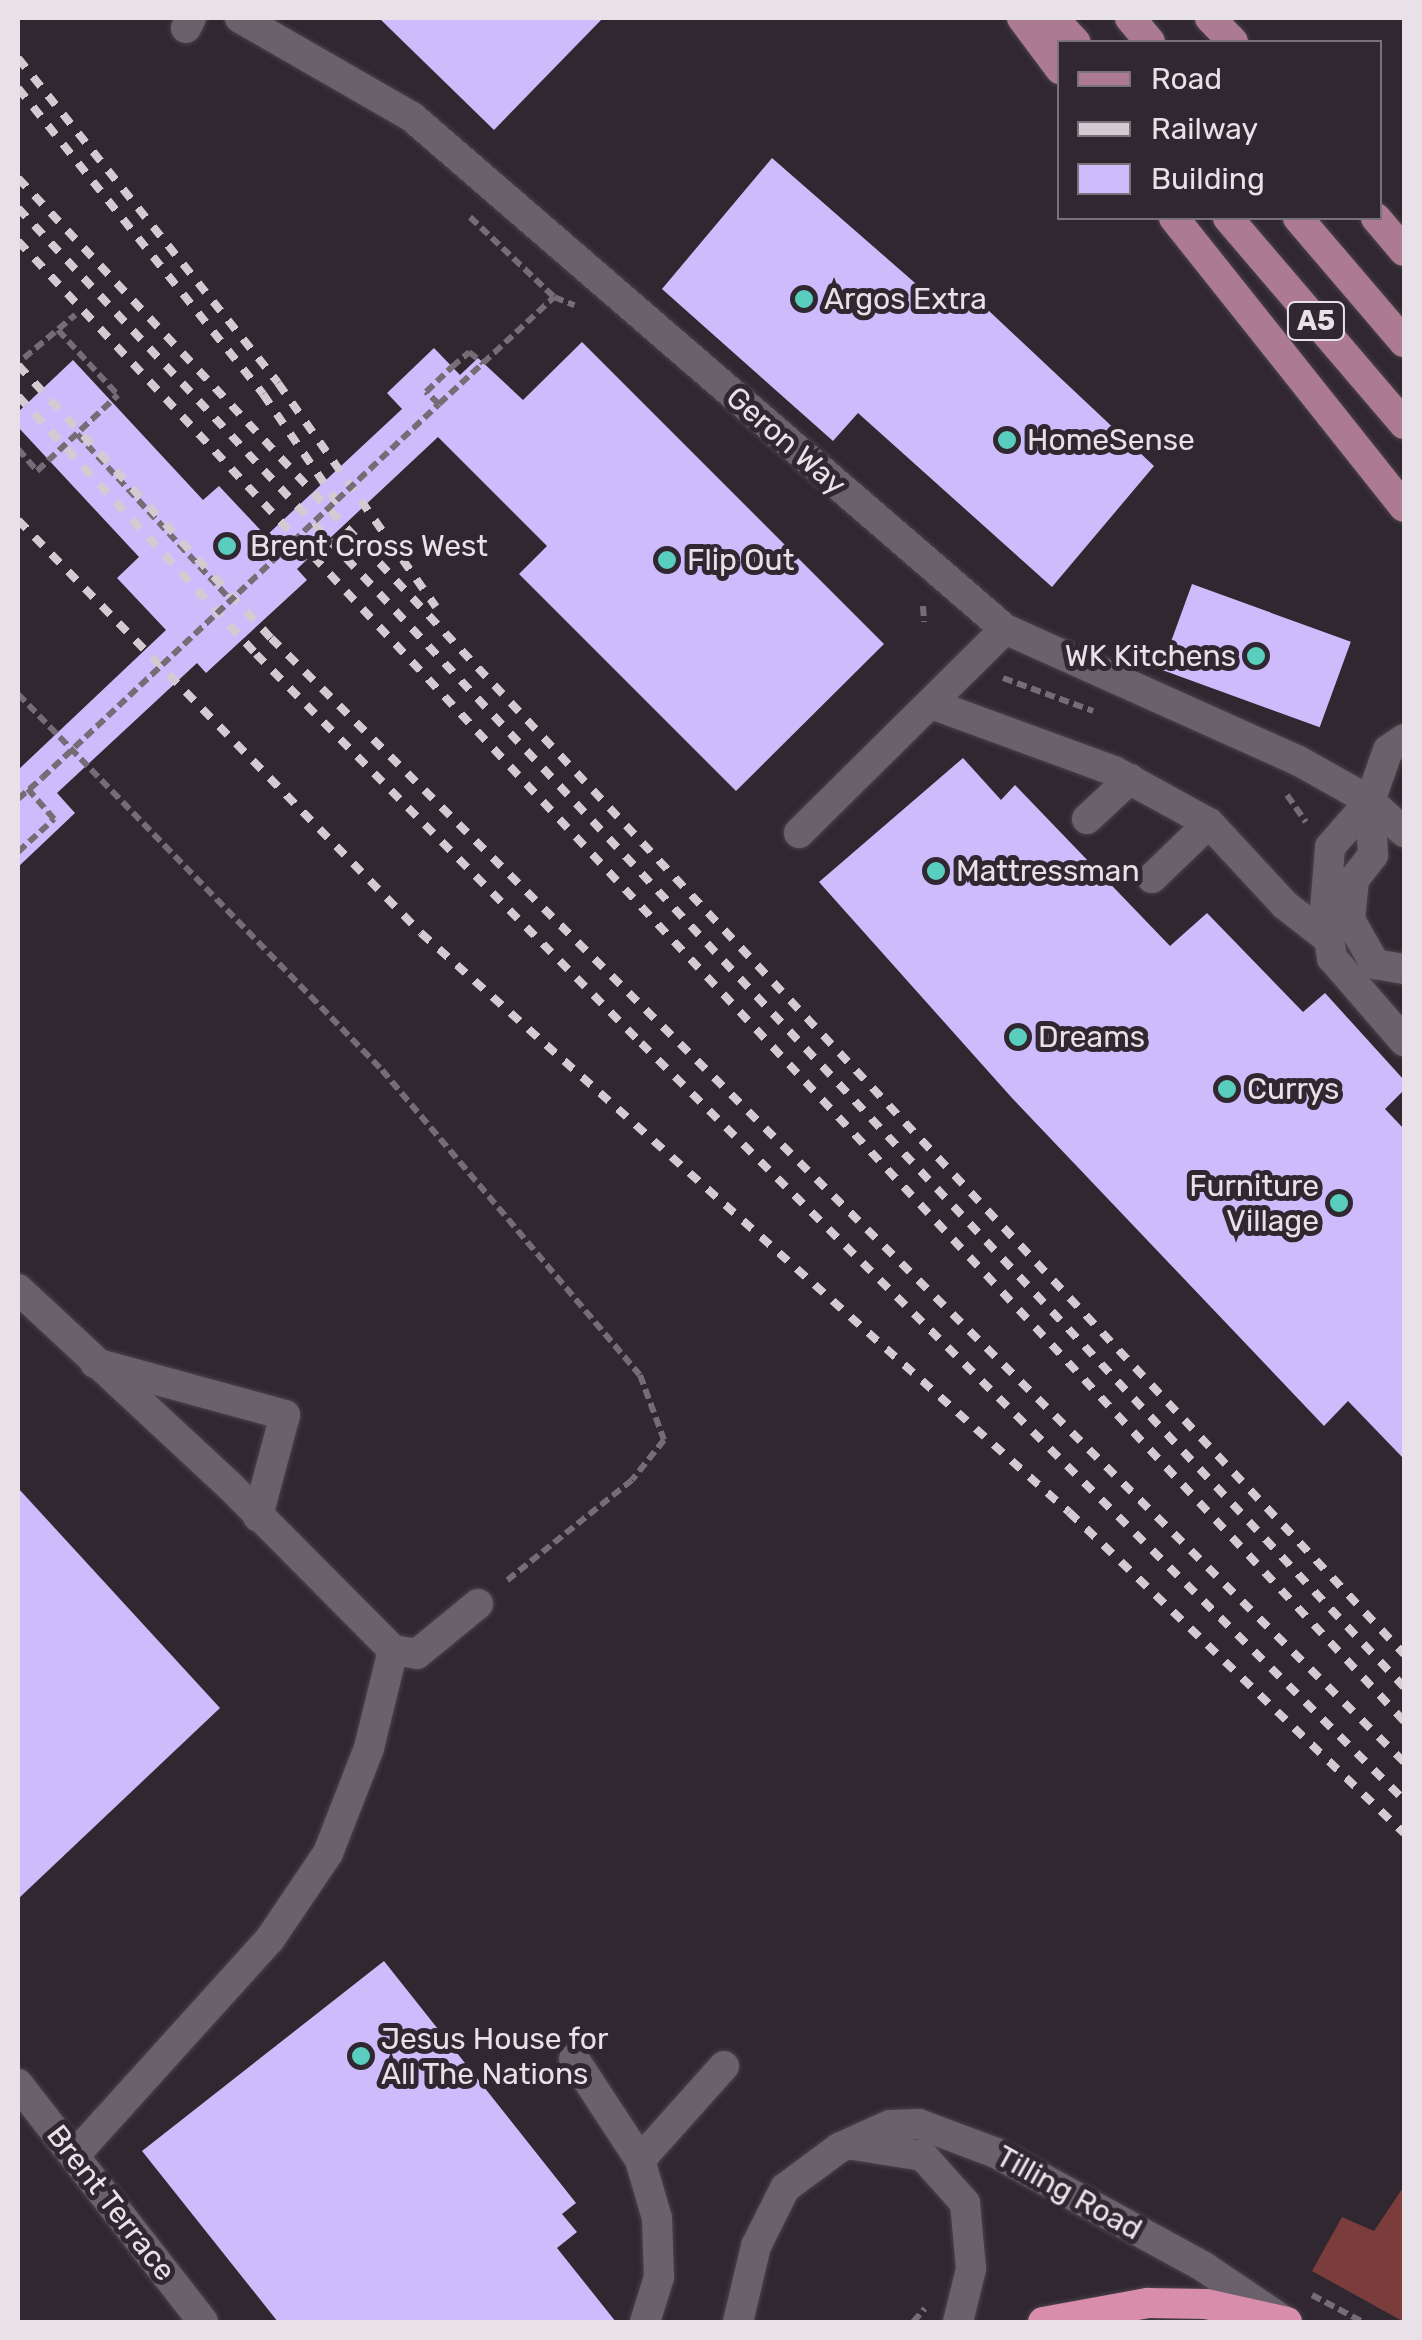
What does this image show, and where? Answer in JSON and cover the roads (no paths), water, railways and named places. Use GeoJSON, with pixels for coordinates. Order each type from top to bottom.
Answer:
{"type":"FeatureCollection","features":[{"type":"Feature","properties":{"kind":"highway"},"geometry":{"type":"LineString","coordinates":[[1043,2322],[1148,2303],[1206,2304],[1286,2322]]}},
{"type":"Feature","properties":{"kind":"main road"},"geometry":{"type":"LineString","coordinates":[[1022,18],[1057,64]]}},
{"type":"Feature","properties":{"kind":"main road"},"geometry":{"type":"LineString","coordinates":[[1053,18],[1073,40]]}},
{"type":"Feature","properties":{"kind":"main road"},"geometry":{"type":"LineString","coordinates":[[1130,18],[1148,40]]}},
{"type":"Feature","properties":{"kind":"main road"},"geometry":{"type":"LineString","coordinates":[[1210,18],[1231,40]]}},
{"type":"Feature","properties":{"kind":"main road"},"geometry":{"type":"LineString","coordinates":[[1176,220],[1404,507]]}},
{"type":"Feature","properties":{"kind":"main road","name":"A5"},"geometry":{"type":"LineString","coordinates":[[1230,220],[1404,424]]}},
{"type":"Feature","properties":{"kind":"main road","name":"A5"},"geometry":{"type":"LineString","coordinates":[[1300,220],[1404,342]]}},
{"type":"Feature","properties":{"kind":"main road"},"geometry":{"type":"LineString","coordinates":[[1378,220],[1404,252]]}},
{"type":"Feature","properties":{"kind":"street","name":"Geron Way"},"geometry":{"type":"LineString","coordinates":[[254,20],[412,117],[1005,630],[1299,760],[1370,801],[1404,832]]}},
{"type":"Feature","properties":{"kind":"street"},"geometry":{"type":"LineString","coordinates":[[799,832],[934,705],[1005,630]]}},
{"type":"Feature","properties":{"kind":"street"},"geometry":{"type":"LineString","coordinates":[[934,705],[1130,780],[1209,823],[1285,904],[1326,937]]}},
{"type":"Feature","properties":{"kind":"street"},"geometry":{"type":"LineString","coordinates":[[1404,740],[1388,750],[1370,801],[1330,847],[1326,937],[1332,958],[1404,1041]]}},
{"type":"Feature","properties":{"kind":"street"},"geometry":{"type":"LineString","coordinates":[[1087,820],[1130,780]]}},
{"type":"Feature","properties":{"kind":"street"},"geometry":{"type":"LineString","coordinates":[[1370,801],[1373,855],[1354,879],[1350,920],[1375,964],[1404,969]]}},
{"type":"Feature","properties":{"kind":"street"},"geometry":{"type":"LineString","coordinates":[[1152,878],[1209,823]]}},
{"type":"Feature","properties":{"kind":"street"},"geometry":{"type":"LineString","coordinates":[[18,1288],[88,1361],[258,1516],[394,1650],[417,1654],[478,1604]]}},
{"type":"Feature","properties":{"kind":"street"},"geometry":{"type":"LineString","coordinates":[[88,1361],[285,1415],[258,1516]]}},
{"type":"Feature","properties":{"kind":"street"},"geometry":{"type":"LineString","coordinates":[[75,2155],[270,1939],[328,1854],[369,1748],[394,1650]]}},
{"type":"Feature","properties":{"kind":"street"},"geometry":{"type":"LineString","coordinates":[[574,2060],[640,2160],[657,2218],[658,2277],[645,2322]]}},
{"type":"Feature","properties":{"kind":"street"},"geometry":{"type":"LineString","coordinates":[[640,2160],[724,2066]]}},
{"type":"Feature","properties":{"kind":"street","name":"Brent Terrace"},"geometry":{"type":"LineString","coordinates":[[30,2086],[75,2155],[203,2322]]}},
{"type":"Feature","properties":{"kind":"street","name":"Tilling Road"},"geometry":{"type":"LineString","coordinates":[[738,2322],[766,2216],[798,2175],[839,2148],[890,2125],[960,2135],[1204,2267],[1286,2322]]}},
{"type":"Feature","properties":{"kind":"street","name":"Tilling Road"},"geometry":{"type":"LineString","coordinates":[[839,2148],[875,2143],[923,2156],[965,2204],[972,2270],[958,2322]]}},
{"type":"Feature","properties":{"kind":"railway"},"geometry":{"type":"LineString","coordinates":[[18,58],[278,383],[436,607]]}},
{"type":"Feature","properties":{"kind":"railway"},"geometry":{"type":"LineString","coordinates":[[18,88],[263,394],[341,508]]}},
{"type":"Feature","properties":{"kind":"railway"},"geometry":{"type":"LineString","coordinates":[[18,178],[1404,1654]]}},
{"type":"Feature","properties":{"kind":"railway"},"geometry":{"type":"LineString","coordinates":[[18,208],[1404,1687]]}},
{"type":"Feature","properties":{"kind":"railway"},"geometry":{"type":"LineString","coordinates":[[18,241],[1404,1721]]}},
{"type":"Feature","properties":{"kind":"railway"},"geometry":{"type":"LineString","coordinates":[[18,365],[271,638],[1404,1762]]}},
{"type":"Feature","properties":{"kind":"railway"},"geometry":{"type":"LineString","coordinates":[[18,396],[256,654],[641,1043],[1404,1800]]}},
{"type":"Feature","properties":{"kind":"railway"},"geometry":{"type":"LineString","coordinates":[[18,520],[421,933],[1069,1512],[1404,1833]]}},
{"type":"Feature","properties":{"kind":"place","name":"Argos Extra"},"geometry":{"type":"Point","coordinates":[804,299]}},
{"type":"Feature","properties":{"kind":"place","name":"HomeSense"},"geometry":{"type":"Point","coordinates":[1007,440]}},
{"type":"Feature","properties":{"kind":"place","name":"Brent Cross West"},"geometry":{"type":"Point","coordinates":[227,546]}},
{"type":"Feature","properties":{"kind":"place","name":"Flip Out"},"geometry":{"type":"Point","coordinates":[667,560]}},
{"type":"Feature","properties":{"kind":"place","name":"WK Kitchens"},"geometry":{"type":"Point","coordinates":[1256,656]}},
{"type":"Feature","properties":{"kind":"place","name":"Mattressman"},"geometry":{"type":"Point","coordinates":[936,871]}},
{"type":"Feature","properties":{"kind":"place","name":"Dreams"},"geometry":{"type":"Point","coordinates":[1018,1037]}},
{"type":"Feature","properties":{"kind":"place","name":"Currys"},"geometry":{"type":"Point","coordinates":[1227,1089]}},
{"type":"Feature","properties":{"kind":"place","name":"Furniture Village"},"geometry":{"type":"Point","coordinates":[1339,1203]}},
{"type":"Feature","properties":{"kind":"place","name":"Jesus House for All The Nations"},"geometry":{"type":"Point","coordinates":[361,2056]}}]}
